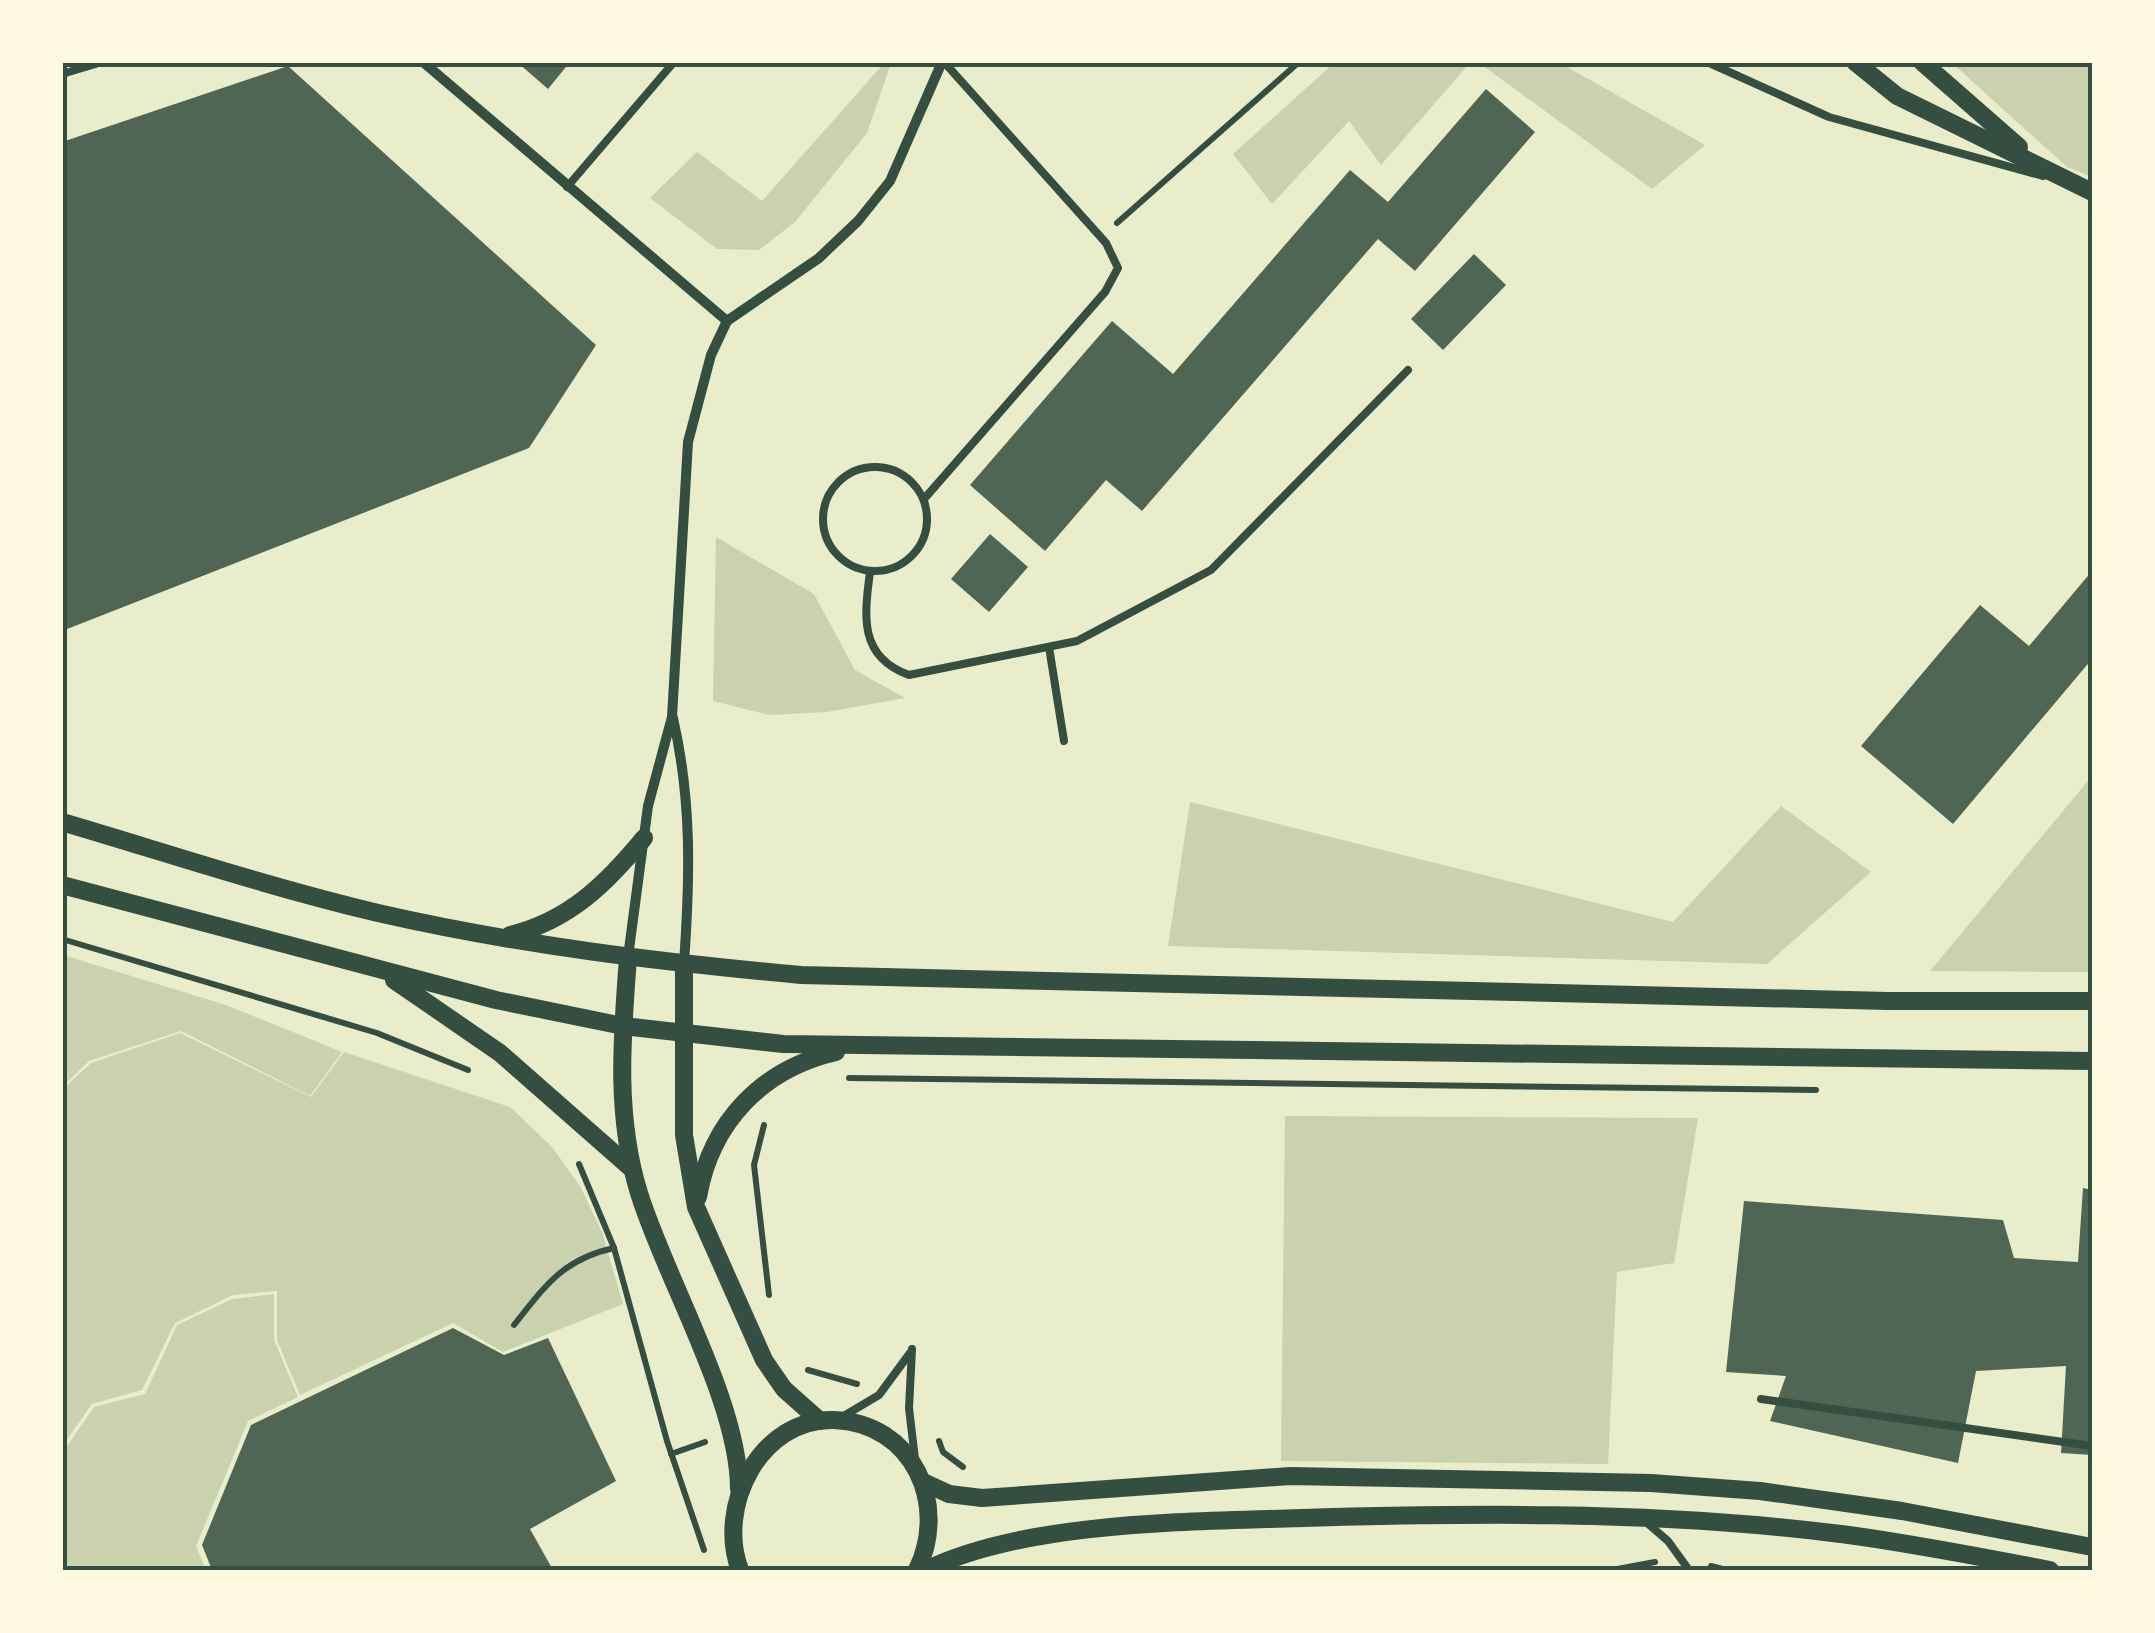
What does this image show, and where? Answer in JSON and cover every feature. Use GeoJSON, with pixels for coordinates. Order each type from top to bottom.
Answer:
{"type":"FeatureCollection","features":[{"type":"Feature","properties":{"kind":"street"},"geometry":{"type":"LineString","coordinates":[[423,62],[726,321]]}},
{"type":"Feature","properties":{"kind":"street"},"geometry":{"type":"LineString","coordinates":[[740,1570],[732,1526],[739,1489],[730,1428],[632,1169],[621,1076],[628,958],[644,838],[658,763],[672,717],[688,442],[711,355],[726,321],[819,258],[858,221],[890,181],[943,62]]}},
{"type":"Feature","properties":{"kind":"street"},"geometry":{"type":"LineString","coordinates":[[1855,62],[1897,96],[2082,187]]}},
{"type":"Feature","properties":{"kind":"street"},"geometry":{"type":"LineString","coordinates":[[1922,62],[2001,134],[2082,187]]}},
{"type":"Feature","properties":{"kind":"street"},"geometry":{"type":"LineString","coordinates":[[672,717],[688,796],[690,830],[681,1033],[684,1135],[696,1207],[764,1360],[784,1389],[827,1420],[881,1434],[919,1474],[965,1497],[1023,1498],[1290,1476],[1652,1483],[1760,1491],[1902,1511],[2092,1547]]}},
{"type":"Feature","properties":{"kind":"street"},"geometry":{"type":"LineString","coordinates":[[62,818],[304,894],[497,937],[628,958],[801,975],[1868,1000],[2092,1001]]}},
{"type":"Feature","properties":{"kind":"street"},"geometry":{"type":"LineString","coordinates":[[497,937],[527,931],[570,911],[618,869],[644,838]]}},
{"type":"Feature","properties":{"kind":"street"},"geometry":{"type":"LineString","coordinates":[[62,885],[381,972],[623,1026],[783,1044],[2092,1062]]}},
{"type":"Feature","properties":{"kind":"street"},"geometry":{"type":"LineString","coordinates":[[381,972],[500,1054],[632,1169]]}},
{"type":"Feature","properties":{"kind":"street"},"geometry":{"type":"LineString","coordinates":[[696,1207],[703,1168],[714,1144],[752,1092],[777,1074],[817,1057],[861,1047]]}},
{"type":"Feature","properties":{"kind":"street"},"geometry":{"type":"LineString","coordinates":[[739,1489],[774,1443],[827,1420]]}},
{"type":"Feature","properties":{"kind":"street"},"geometry":{"type":"LineString","coordinates":[[917,1570],[930,1524],[919,1474]]}},
{"type":"Feature","properties":{"kind":"street"},"geometry":{"type":"LineString","coordinates":[[926,1570],[1038,1538],[1113,1527],[1352,1516],[1643,1520],[1840,1534],[2050,1570]]}},
{"type":"Feature","properties":{"kind":"lane"},"geometry":{"type":"LineString","coordinates":[[62,74],[102,62]]}},
{"type":"Feature","properties":{"kind":"lane"},"geometry":{"type":"LineString","coordinates":[[567,188],[674,62]]}},
{"type":"Feature","properties":{"kind":"lane"},"geometry":{"type":"LineString","coordinates":[[924,499],[1104,292],[1118,268],[1101,238],[943,62]]}},
{"type":"Feature","properties":{"kind":"lane"},"geometry":{"type":"LineString","coordinates":[[1708,62],[1828,117],[2082,187]]}},
{"type":"Feature","properties":{"kind":"lane"},"geometry":{"type":"LineString","coordinates":[[870,572],[865,612],[872,650],[888,668],[909,676],[1077,641],[1211,570],[1408,370]]}},
{"type":"Feature","properties":{"kind":"lane"},"geometry":{"type":"LineString","coordinates":[[868,467],[886,468],[914,484],[924,499],[927,517],[918,549],[905,562],[870,572],[838,556],[824,533],[822,515],[836,484],[868,467]]}},
{"type":"Feature","properties":{"kind":"lane"},"geometry":{"type":"LineString","coordinates":[[1049,647],[1064,741]]}},
{"type":"Feature","properties":{"kind":"lane"},"geometry":{"type":"LineString","coordinates":[[827,1420],[879,1395],[912,1349],[910,1408],[919,1474]]}},
{"type":"Feature","properties":{"kind":"lane"},"geometry":{"type":"LineString","coordinates":[[1761,1399],[2092,1446]]}},
{"type":"Feature","properties":{"kind":"lane"},"geometry":{"type":"LineString","coordinates":[[1643,1520],[1668,1541],[1689,1570]]}},
{"type":"Feature","properties":{"kind":"path"},"geometry":{"type":"LineString","coordinates":[[1101,238],[1299,62]]}},
{"type":"Feature","properties":{"kind":"path"},"geometry":{"type":"LineString","coordinates":[[62,939],[377,1033],[477,1074]]}},
{"type":"Feature","properties":{"kind":"path"},"geometry":{"type":"LineString","coordinates":[[845,1078],[1818,1090]]}},
{"type":"Feature","properties":{"kind":"path"},"geometry":{"type":"LineString","coordinates":[[770,1306],[754,1165],[764,1124],[774,1110]]}},
{"type":"Feature","properties":{"kind":"path"},"geometry":{"type":"LineString","coordinates":[[568,1150],[587,1174],[614,1248],[666,1441],[705,1554]]}},
{"type":"Feature","properties":{"kind":"path"},"geometry":{"type":"LineString","coordinates":[[514,1326],[547,1282],[584,1255],[614,1248]]}},
{"type":"Feature","properties":{"kind":"path"},"geometry":{"type":"LineString","coordinates":[[798,1362],[809,1371],[844,1378],[879,1395]]}},
{"type":"Feature","properties":{"kind":"path"},"geometry":{"type":"LineString","coordinates":[[910,1408],[936,1420],[944,1452],[963,1466],[965,1497]]}},
{"type":"Feature","properties":{"kind":"green space"},"geometry":{"type":"Polygon","coordinates":[[[885,62],[891,63],[867,133],[795,222],[759,250],[717,249],[650,198],[697,152],[762,201],[885,62]]]}},
{"type":"Feature","properties":{"kind":"green space"},"geometry":{"type":"Polygon","coordinates":[[[1334,63],[1470,63],[1381,165],[1349,121],[1272,204],[1233,154],[1334,63]]]}},
{"type":"Feature","properties":{"kind":"green space"},"geometry":{"type":"Polygon","coordinates":[[[1479,63],[1560,63],[1705,145],[1652,189],[1479,63]]]}},
{"type":"Feature","properties":{"kind":"green space"},"geometry":{"type":"Polygon","coordinates":[[[1952,63],[2092,63],[2092,177],[2067,167],[1952,63]]]}},
{"type":"Feature","properties":{"kind":"green space"},"geometry":{"type":"Polygon","coordinates":[[[716,537],[814,594],[855,670],[905,698],[827,712],[769,715],[713,701],[716,537]]]}},
{"type":"Feature","properties":{"kind":"green space"},"geometry":{"type":"Polygon","coordinates":[[[2092,776],[2092,972],[1930,971],[2092,776]]]}},
{"type":"Feature","properties":{"kind":"green space"},"geometry":{"type":"Polygon","coordinates":[[[1190,802],[1673,922],[1781,806],[1871,872],[1767,964],[1168,946],[1190,802]]]}},
{"type":"Feature","properties":{"kind":"green space"},"geometry":{"type":"Polygon","coordinates":[[[63,955],[226,1005],[342,1052],[310,1096],[181,1031],[89,1061],[63,1086],[63,955]]]}},
{"type":"Feature","properties":{"kind":"green space"},"geometry":{"type":"Polygon","coordinates":[[[180,1033],[311,1097],[344,1052],[510,1107],[552,1147],[580,1186],[602,1232],[623,1304],[503,1352],[453,1323],[300,1395],[277,1340],[277,1291],[233,1295],[175,1323],[142,1390],[92,1404],[63,1445],[63,1089],[91,1063],[180,1033]]]}},
{"type":"Feature","properties":{"kind":"green space"},"geometry":{"type":"Polygon","coordinates":[[[1285,1116],[1698,1118],[1674,1263],[1617,1272],[1608,1464],[1281,1461],[1285,1116]]]}},
{"type":"Feature","properties":{"kind":"green space"},"geometry":{"type":"Polygon","coordinates":[[[274,1294],[274,1340],[298,1397],[248,1421],[196,1546],[206,1570],[63,1570],[63,1452],[94,1407],[145,1394],[177,1325],[232,1299],[274,1294]]]}},
{"type":"Feature","properties":{"kind":"building"},"geometry":{"type":"Polygon","coordinates":[[[517,62],[570,62],[548,89],[517,62]]]}},
{"type":"Feature","properties":{"kind":"building"},"geometry":{"type":"Polygon","coordinates":[[[288,66],[596,345],[529,448],[62,631],[62,142],[288,66]]]}},
{"type":"Feature","properties":{"kind":"building"},"geometry":{"type":"Polygon","coordinates":[[[1486,89],[1535,132],[1415,271],[1378,239],[1142,511],[1106,480],[1045,551],[970,485],[1112,321],[1173,374],[1350,170],[1388,202],[1486,89]]]}},
{"type":"Feature","properties":{"kind":"building"},"geometry":{"type":"Polygon","coordinates":[[[1474,254],[1506,285],[1443,350],[1411,319],[1474,254]]]}},
{"type":"Feature","properties":{"kind":"building"},"geometry":{"type":"Polygon","coordinates":[[[990,534],[1028,567],[989,612],[951,579],[990,534]]]}},
{"type":"Feature","properties":{"kind":"building"},"geometry":{"type":"Polygon","coordinates":[[[2092,571],[2092,659],[1953,824],[1861,746],[1980,605],[2029,646],[2092,571]]]}},
{"type":"Feature","properties":{"kind":"building"},"geometry":{"type":"Polygon","coordinates":[[[2083,1188],[2092,1190],[2092,1455],[2061,1453],[2066,1366],[1976,1371],[1958,1463],[1770,1421],[1786,1376],[1726,1372],[1744,1201],[2003,1220],[2014,1258],[2078,1262],[2083,1188]]]}},
{"type":"Feature","properties":{"kind":"building"},"geometry":{"type":"Polygon","coordinates":[[[453,1328],[504,1355],[548,1338],[616,1481],[530,1529],[553,1570],[212,1570],[202,1545],[251,1425],[453,1328]]]}}]}
